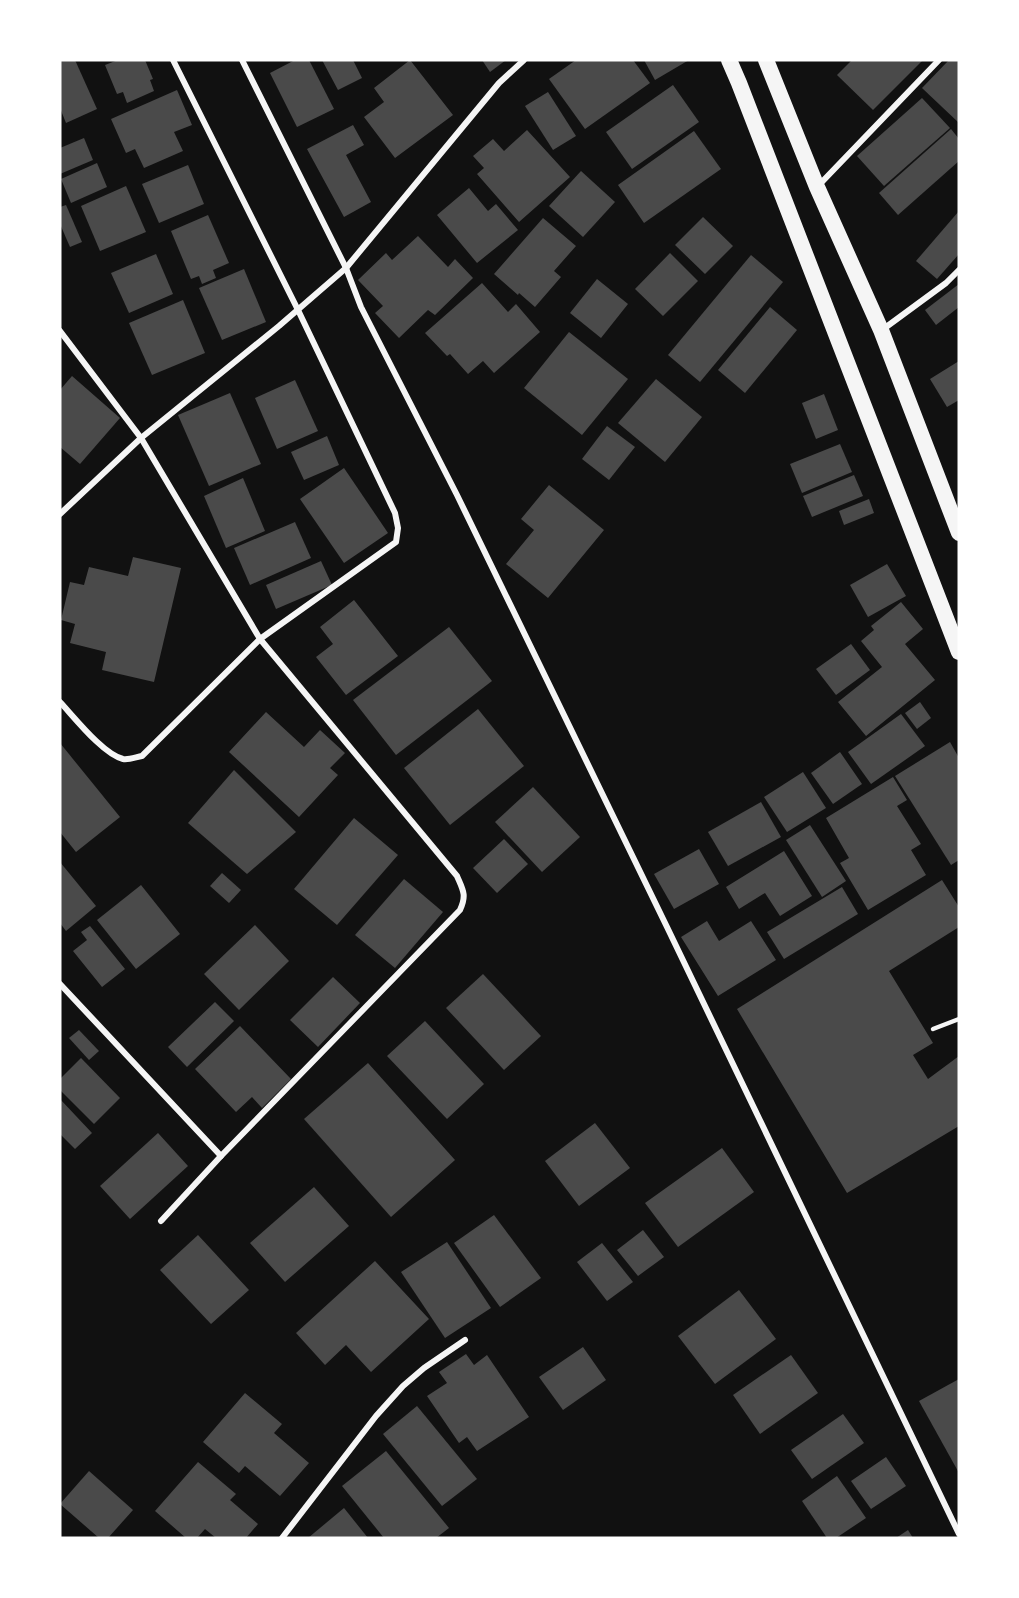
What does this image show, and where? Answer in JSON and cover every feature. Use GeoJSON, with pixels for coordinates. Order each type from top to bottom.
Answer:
{"type":"FeatureCollection","features":[{"type":"Feature","properties":{"kind":"highway"},"geometry":{"type":"LineString","coordinates":[[729,60],[959,652]]}},
{"type":"Feature","properties":{"kind":"highway"},"geometry":{"type":"LineString","coordinates":[[766,60],[817,187],[881,330],[959,533]]}},
{"type":"Feature","properties":{"kind":"street"},"geometry":{"type":"LineString","coordinates":[[60,702],[112,755],[126,759],[142,756],[260,639],[396,542],[398,528],[395,513],[298,310],[173,60]]}},
{"type":"Feature","properties":{"kind":"street"},"geometry":{"type":"LineString","coordinates":[[242,60],[346,268],[362,307],[462,505],[959,1534]]}},
{"type":"Feature","properties":{"kind":"street"},"geometry":{"type":"LineString","coordinates":[[60,514],[141,438],[346,268],[499,83],[524,60]]}},
{"type":"Feature","properties":{"kind":"street"},"geometry":{"type":"LineString","coordinates":[[817,187],[939,60]]}},
{"type":"Feature","properties":{"kind":"street"},"geometry":{"type":"LineString","coordinates":[[881,330],[946,283],[959,270]]}},
{"type":"Feature","properties":{"kind":"street"},"geometry":{"type":"LineString","coordinates":[[60,331],[141,438],[260,639],[456,876],[464,892],[464,901],[460,910],[161,1221]]}},
{"type":"Feature","properties":{"kind":"street"},"geometry":{"type":"LineString","coordinates":[[60,984],[63,993],[221,1156]]}},
{"type":"Feature","properties":{"kind":"street"},"geometry":{"type":"LineString","coordinates":[[282,1538],[376,1416],[403,1386],[424,1368],[465,1340]]}},
{"type":"Feature","properties":{"kind":"lane"},"geometry":{"type":"LineString","coordinates":[[933,1029],[959,1019]]}},
{"type":"Feature","properties":{"kind":"building"},"geometry":{"type":"Polygon","coordinates":[[[60,60],[75,60],[97,109],[66,123],[60,108],[60,60]]]}},
{"type":"Feature","properties":{"kind":"building"},"geometry":{"type":"Polygon","coordinates":[[[118,60],[145,60],[153,79],[150,80],[154,91],[127,103],[123,92],[117,94],[105,65],[118,60]]]}},
{"type":"Feature","properties":{"kind":"building"},"geometry":{"type":"Polygon","coordinates":[[[295,60],[309,60],[334,109],[297,127],[270,73],[295,60]]]}},
{"type":"Feature","properties":{"kind":"building"},"geometry":{"type":"Polygon","coordinates":[[[322,60],[353,60],[362,78],[338,90],[322,60]]]}},
{"type":"Feature","properties":{"kind":"building"},"geometry":{"type":"Polygon","coordinates":[[[410,60],[453,115],[395,158],[364,117],[384,102],[374,88],[410,60]]]}},
{"type":"Feature","properties":{"kind":"building"},"geometry":{"type":"Polygon","coordinates":[[[482,60],[506,60],[490,72],[482,60]]]}},
{"type":"Feature","properties":{"kind":"building"},"geometry":{"type":"Polygon","coordinates":[[[576,60],[633,60],[650,83],[585,129],[549,79],[576,60]]]}},
{"type":"Feature","properties":{"kind":"building"},"geometry":{"type":"Polygon","coordinates":[[[644,60],[689,60],[655,80],[644,60]]]}},
{"type":"Feature","properties":{"kind":"building"},"geometry":{"type":"Polygon","coordinates":[[[852,60],[923,60],[873,110],[837,75],[852,60]]]}},
{"type":"Feature","properties":{"kind":"building"},"geometry":{"type":"Polygon","coordinates":[[[949,60],[959,60],[959,123],[922,88],[949,60]]]}},
{"type":"Feature","properties":{"kind":"building"},"geometry":{"type":"Polygon","coordinates":[[[673,85],[699,122],[632,169],[606,132],[673,85]]]}},
{"type":"Feature","properties":{"kind":"building"},"geometry":{"type":"Polygon","coordinates":[[[177,90],[192,125],[174,132],[183,151],[144,168],[135,149],[126,153],[111,119],[177,90]]]}},
{"type":"Feature","properties":{"kind":"building"},"geometry":{"type":"Polygon","coordinates":[[[548,92],[576,136],[553,150],[525,106],[548,92]]]}},
{"type":"Feature","properties":{"kind":"building"},"geometry":{"type":"Polygon","coordinates":[[[922,98],[950,128],[884,186],[857,156],[922,98]]]}},
{"type":"Feature","properties":{"kind":"building"},"geometry":{"type":"Polygon","coordinates":[[[353,125],[364,145],[346,155],[371,202],[344,217],[307,149],[353,125]]]}},
{"type":"Feature","properties":{"kind":"building"},"geometry":{"type":"Polygon","coordinates":[[[951,129],[959,139],[959,161],[898,215],[879,193],[951,129]]]}},
{"type":"Feature","properties":{"kind":"building"},"geometry":{"type":"Polygon","coordinates":[[[527,130],[570,177],[519,222],[477,174],[484,168],[473,156],[493,139],[504,151],[527,130]]]}},
{"type":"Feature","properties":{"kind":"building"},"geometry":{"type":"Polygon","coordinates":[[[694,131],[721,169],[644,223],[618,185],[694,131]]]}},
{"type":"Feature","properties":{"kind":"building"},"geometry":{"type":"Polygon","coordinates":[[[84,138],[93,160],[60,174],[60,148],[84,138]]]}},
{"type":"Feature","properties":{"kind":"building"},"geometry":{"type":"Polygon","coordinates":[[[97,163],[107,187],[71,203],[61,179],[97,163]]]}},
{"type":"Feature","properties":{"kind":"building"},"geometry":{"type":"Polygon","coordinates":[[[188,165],[204,204],[159,223],[142,184],[188,165]]]}},
{"type":"Feature","properties":{"kind":"building"},"geometry":{"type":"Polygon","coordinates":[[[581,171],[615,202],[583,237],[549,206],[581,171]]]}},
{"type":"Feature","properties":{"kind":"building"},"geometry":{"type":"Polygon","coordinates":[[[126,186],[146,232],[100,251],[81,206],[126,186]]]}},
{"type":"Feature","properties":{"kind":"building"},"geometry":{"type":"Polygon","coordinates":[[[469,188],[488,211],[496,204],[518,230],[477,263],[437,215],[469,188]]]}},
{"type":"Feature","properties":{"kind":"building"},"geometry":{"type":"Polygon","coordinates":[[[66,205],[82,242],[70,247],[60,224],[60,207],[66,205]]]}},
{"type":"Feature","properties":{"kind":"building"},"geometry":{"type":"Polygon","coordinates":[[[959,211],[959,254],[937,279],[916,261],[959,211]]]}},
{"type":"Feature","properties":{"kind":"building"},"geometry":{"type":"Polygon","coordinates":[[[208,215],[229,263],[213,270],[216,278],[202,284],[199,276],[191,279],[171,231],[208,215]]]}},
{"type":"Feature","properties":{"kind":"building"},"geometry":{"type":"Polygon","coordinates":[[[703,217],[733,246],[705,274],[675,245],[703,217]]]}},
{"type":"Feature","properties":{"kind":"building"},"geometry":{"type":"Polygon","coordinates":[[[543,218],[576,246],[554,271],[561,277],[535,307],[494,274],[543,218]]]}},
{"type":"Feature","properties":{"kind":"building"},"geometry":{"type":"Polygon","coordinates":[[[418,236],[448,267],[455,259],[473,278],[435,315],[428,310],[399,338],[375,313],[383,306],[358,280],[386,253],[392,260],[418,236]]]}},
{"type":"Feature","properties":{"kind":"building"},"geometry":{"type":"Polygon","coordinates":[[[670,253],[698,281],[663,316],[635,289],[670,253]]]}},
{"type":"Feature","properties":{"kind":"building"},"geometry":{"type":"Polygon","coordinates":[[[156,254],[173,294],[129,313],[111,273],[156,254]]]}},
{"type":"Feature","properties":{"kind":"building"},"geometry":{"type":"Polygon","coordinates":[[[751,255],[783,282],[700,382],[668,355],[751,255]]]}},
{"type":"Feature","properties":{"kind":"building"},"geometry":{"type":"Polygon","coordinates":[[[244,269],[266,322],[222,340],[199,288],[244,269]]]}},
{"type":"Feature","properties":{"kind":"building"},"geometry":{"type":"Polygon","coordinates":[[[597,279],[628,304],[601,338],[570,313],[597,279]]]}},
{"type":"Feature","properties":{"kind":"building"},"geometry":{"type":"Polygon","coordinates":[[[482,283],[508,312],[516,304],[540,332],[494,373],[483,361],[468,374],[450,354],[447,356],[425,333],[482,283]]]}},
{"type":"Feature","properties":{"kind":"building"},"geometry":{"type":"Polygon","coordinates":[[[959,284],[959,307],[936,325],[925,310],[959,284]]]}},
{"type":"Feature","properties":{"kind":"building"},"geometry":{"type":"Polygon","coordinates":[[[183,300],[205,353],[152,375],[129,323],[183,300]]]}},
{"type":"Feature","properties":{"kind":"building"},"geometry":{"type":"Polygon","coordinates":[[[770,307],[797,330],[745,393],[718,370],[770,307]]]}},
{"type":"Feature","properties":{"kind":"building"},"geometry":{"type":"Polygon","coordinates":[[[569,332],[628,379],[582,435],[524,388],[569,332]]]}},
{"type":"Feature","properties":{"kind":"building"},"geometry":{"type":"Polygon","coordinates":[[[959,361],[959,400],[947,407],[930,379],[959,361]]]}},
{"type":"Feature","properties":{"kind":"building"},"geometry":{"type":"Polygon","coordinates":[[[72,376],[120,418],[80,464],[60,447],[60,390],[72,376]]]}},
{"type":"Feature","properties":{"kind":"building"},"geometry":{"type":"Polygon","coordinates":[[[656,379],[702,417],[665,462],[618,423],[656,379]]]}},
{"type":"Feature","properties":{"kind":"building"},"geometry":{"type":"Polygon","coordinates":[[[295,380],[318,431],[277,449],[255,398],[295,380]]]}},
{"type":"Feature","properties":{"kind":"building"},"geometry":{"type":"Polygon","coordinates":[[[230,393],[261,464],[209,486],[178,415],[230,393]]]}},
{"type":"Feature","properties":{"kind":"building"},"geometry":{"type":"Polygon","coordinates":[[[824,394],[838,430],[816,439],[802,403],[824,394]]]}},
{"type":"Feature","properties":{"kind":"building"},"geometry":{"type":"Polygon","coordinates":[[[607,426],[635,447],[609,480],[582,459],[607,426]]]}},
{"type":"Feature","properties":{"kind":"building"},"geometry":{"type":"Polygon","coordinates":[[[327,436],[339,465],[304,480],[291,452],[327,436]]]}},
{"type":"Feature","properties":{"kind":"building"},"geometry":{"type":"Polygon","coordinates":[[[840,444],[852,472],[802,493],[790,464],[840,444]]]}},
{"type":"Feature","properties":{"kind":"building"},"geometry":{"type":"Polygon","coordinates":[[[344,468],[388,533],[344,563],[300,499],[344,468]]]}},
{"type":"Feature","properties":{"kind":"building"},"geometry":{"type":"Polygon","coordinates":[[[854,475],[863,496],[812,517],[803,496],[854,475]]]}},
{"type":"Feature","properties":{"kind":"building"},"geometry":{"type":"Polygon","coordinates":[[[243,478],[265,531],[226,548],[204,496],[243,478]]]}},
{"type":"Feature","properties":{"kind":"building"},"geometry":{"type":"Polygon","coordinates":[[[549,485],[604,530],[548,598],[506,564],[534,530],[521,519],[549,485]]]}},
{"type":"Feature","properties":{"kind":"building"},"geometry":{"type":"Polygon","coordinates":[[[869,499],[874,513],[844,525],[839,511],[869,499]]]}},
{"type":"Feature","properties":{"kind":"building"},"geometry":{"type":"Polygon","coordinates":[[[295,522],[311,558],[250,585],[234,548],[295,522]]]}},
{"type":"Feature","properties":{"kind":"building"},"geometry":{"type":"Polygon","coordinates":[[[133,557],[181,568],[154,682],[102,670],[106,652],[70,643],[75,624],[61,620],[70,582],[84,585],[89,567],[128,576],[133,557]]]}},
{"type":"Feature","properties":{"kind":"building"},"geometry":{"type":"Polygon","coordinates":[[[321,561],[332,585],[276,609],[266,585],[321,561]]]}},
{"type":"Feature","properties":{"kind":"building"},"geometry":{"type":"Polygon","coordinates":[[[887,564],[906,596],[868,617],[850,585],[887,564]]]}},
{"type":"Feature","properties":{"kind":"building"},"geometry":{"type":"Polygon","coordinates":[[[354,600],[398,656],[346,695],[316,657],[333,644],[320,627],[354,600]]]}},
{"type":"Feature","properties":{"kind":"building"},"geometry":{"type":"Polygon","coordinates":[[[901,602],[923,629],[905,644],[935,680],[866,736],[838,702],[882,667],[861,641],[874,630],[871,626],[901,602]]]}},
{"type":"Feature","properties":{"kind":"building"},"geometry":{"type":"Polygon","coordinates":[[[449,627],[492,681],[396,755],[353,700],[449,627]]]}},
{"type":"Feature","properties":{"kind":"building"},"geometry":{"type":"Polygon","coordinates":[[[851,644],[870,670],[836,695],[816,669],[851,644]]]}},
{"type":"Feature","properties":{"kind":"building"},"geometry":{"type":"Polygon","coordinates":[[[920,702],[931,718],[917,729],[905,713],[920,702]]]}},
{"type":"Feature","properties":{"kind":"building"},"geometry":{"type":"Polygon","coordinates":[[[478,709],[524,766],[450,825],[404,768],[478,709]]]}},
{"type":"Feature","properties":{"kind":"building"},"geometry":{"type":"Polygon","coordinates":[[[266,712],[304,747],[320,730],[345,753],[330,768],[338,775],[299,817],[229,752],[266,712]]]}},
{"type":"Feature","properties":{"kind":"building"},"geometry":{"type":"Polygon","coordinates":[[[901,714],[925,746],[871,784],[848,752],[901,714]]]}},
{"type":"Feature","properties":{"kind":"building"},"geometry":{"type":"Polygon","coordinates":[[[950,742],[959,758],[959,860],[951,865],[895,776],[950,742]]]}},
{"type":"Feature","properties":{"kind":"building"},"geometry":{"type":"Polygon","coordinates":[[[60,743],[120,817],[76,852],[60,832],[60,743]]]}},
{"type":"Feature","properties":{"kind":"building"},"geometry":{"type":"Polygon","coordinates":[[[840,752],[862,784],[833,804],[811,773],[840,752]]]}},
{"type":"Feature","properties":{"kind":"building"},"geometry":{"type":"Polygon","coordinates":[[[234,770],[296,832],[247,874],[188,823],[234,770]]]}},
{"type":"Feature","properties":{"kind":"building"},"geometry":{"type":"Polygon","coordinates":[[[803,772],[826,808],[787,832],[764,797],[803,772]]]}},
{"type":"Feature","properties":{"kind":"building"},"geometry":{"type":"Polygon","coordinates":[[[893,777],[907,800],[897,806],[921,844],[911,850],[926,875],[868,910],[840,863],[849,858],[826,818],[893,777]]]}},
{"type":"Feature","properties":{"kind":"building"},"geometry":{"type":"Polygon","coordinates":[[[533,787],[580,837],[542,872],[495,822],[533,787]]]}},
{"type":"Feature","properties":{"kind":"building"},"geometry":{"type":"Polygon","coordinates":[[[761,802],[781,837],[728,866],[708,832],[761,802]]]}},
{"type":"Feature","properties":{"kind":"building"},"geometry":{"type":"Polygon","coordinates":[[[354,818],[398,855],[337,925],[294,889],[354,818]]]}},
{"type":"Feature","properties":{"kind":"building"},"geometry":{"type":"Polygon","coordinates":[[[810,825],[846,881],[822,897],[786,840],[810,825]]]}},
{"type":"Feature","properties":{"kind":"building"},"geometry":{"type":"Polygon","coordinates":[[[504,839],[528,864],[497,893],[473,868],[504,839]]]}},
{"type":"Feature","properties":{"kind":"building"},"geometry":{"type":"Polygon","coordinates":[[[699,849],[719,884],[674,909],[654,874],[699,849]]]}},
{"type":"Feature","properties":{"kind":"building"},"geometry":{"type":"Polygon","coordinates":[[[784,851],[812,896],[780,916],[765,893],[739,909],[726,887],[784,851]]]}},
{"type":"Feature","properties":{"kind":"building"},"geometry":{"type":"Polygon","coordinates":[[[60,862],[96,906],[66,931],[60,923],[60,862]]]}},
{"type":"Feature","properties":{"kind":"building"},"geometry":{"type":"Polygon","coordinates":[[[222,873],[241,890],[229,903],[210,886],[222,873]]]}},
{"type":"Feature","properties":{"kind":"building"},"geometry":{"type":"Polygon","coordinates":[[[404,879],[443,912],[395,968],[355,935],[404,879]]]}},
{"type":"Feature","properties":{"kind":"building"},"geometry":{"type":"Polygon","coordinates":[[[942,880],[959,907],[959,927],[889,971],[933,1043],[913,1055],[928,1079],[959,1056],[959,1126],[847,1193],[737,1009],[942,880]]]}},
{"type":"Feature","properties":{"kind":"building"},"geometry":{"type":"Polygon","coordinates":[[[141,885],[180,934],[136,969],[97,920],[141,885]]]}},
{"type":"Feature","properties":{"kind":"building"},"geometry":{"type":"Polygon","coordinates":[[[842,887],[858,914],[784,959],[767,932],[842,887]]]}},
{"type":"Feature","properties":{"kind":"building"},"geometry":{"type":"Polygon","coordinates":[[[707,921],[719,941],[751,921],[776,960],[718,996],[681,937],[707,921]]]}},
{"type":"Feature","properties":{"kind":"building"},"geometry":{"type":"Polygon","coordinates":[[[255,925],[289,961],[239,1010],[204,974],[255,925]]]}},
{"type":"Feature","properties":{"kind":"building"},"geometry":{"type":"Polygon","coordinates":[[[90,926],[125,969],[102,987],[73,951],[87,940],[81,932],[90,926]]]}},
{"type":"Feature","properties":{"kind":"building"},"geometry":{"type":"Polygon","coordinates":[[[483,974],[541,1036],[504,1070],[446,1008],[483,974]]]}},
{"type":"Feature","properties":{"kind":"building"},"geometry":{"type":"Polygon","coordinates":[[[333,977],[360,1003],[318,1047],[290,1020],[333,977]]]}},
{"type":"Feature","properties":{"kind":"building"},"geometry":{"type":"Polygon","coordinates":[[[215,1002],[234,1021],[187,1067],[168,1047],[215,1002]]]}},
{"type":"Feature","properties":{"kind":"building"},"geometry":{"type":"Polygon","coordinates":[[[425,1021],[484,1084],[447,1119],[387,1056],[425,1021]]]}},
{"type":"Feature","properties":{"kind":"building"},"geometry":{"type":"Polygon","coordinates":[[[240,1026],[291,1079],[262,1108],[252,1097],[236,1112],[195,1069],[240,1026]]]}},
{"type":"Feature","properties":{"kind":"building"},"geometry":{"type":"Polygon","coordinates":[[[79,1030],[99,1051],[89,1060],[69,1038],[79,1030]]]}},
{"type":"Feature","properties":{"kind":"building"},"geometry":{"type":"Polygon","coordinates":[[[81,1058],[120,1098],[94,1124],[60,1090],[60,1079],[81,1058]]]}},
{"type":"Feature","properties":{"kind":"building"},"geometry":{"type":"Polygon","coordinates":[[[368,1063],[455,1160],[391,1217],[304,1119],[368,1063]]]}},
{"type":"Feature","properties":{"kind":"building"},"geometry":{"type":"Polygon","coordinates":[[[60,1099],[92,1133],[75,1149],[60,1134],[60,1099]]]}},
{"type":"Feature","properties":{"kind":"building"},"geometry":{"type":"Polygon","coordinates":[[[595,1123],[630,1168],[579,1206],[545,1161],[595,1123]]]}},
{"type":"Feature","properties":{"kind":"building"},"geometry":{"type":"Polygon","coordinates":[[[158,1133],[188,1166],[130,1219],[100,1186],[158,1133]]]}},
{"type":"Feature","properties":{"kind":"building"},"geometry":{"type":"Polygon","coordinates":[[[722,1148],[754,1192],[678,1247],[645,1203],[722,1148]]]}},
{"type":"Feature","properties":{"kind":"building"},"geometry":{"type":"Polygon","coordinates":[[[314,1187],[349,1226],[285,1282],[250,1243],[314,1187]]]}},
{"type":"Feature","properties":{"kind":"building"},"geometry":{"type":"Polygon","coordinates":[[[494,1215],[541,1278],[500,1307],[454,1243],[494,1215]]]}},
{"type":"Feature","properties":{"kind":"building"},"geometry":{"type":"Polygon","coordinates":[[[643,1230],[664,1257],[638,1276],[617,1250],[643,1230]]]}},
{"type":"Feature","properties":{"kind":"building"},"geometry":{"type":"Polygon","coordinates":[[[198,1235],[249,1290],[211,1324],[160,1270],[198,1235]]]}},
{"type":"Feature","properties":{"kind":"building"},"geometry":{"type":"Polygon","coordinates":[[[447,1242],[491,1308],[445,1338],[401,1272],[447,1242]]]}},
{"type":"Feature","properties":{"kind":"building"},"geometry":{"type":"Polygon","coordinates":[[[602,1243],[633,1282],[607,1301],[577,1262],[602,1243]]]}},
{"type":"Feature","properties":{"kind":"building"},"geometry":{"type":"Polygon","coordinates":[[[375,1261],[429,1319],[371,1372],[346,1345],[325,1365],[296,1333],[375,1261]]]}},
{"type":"Feature","properties":{"kind":"building"},"geometry":{"type":"Polygon","coordinates":[[[739,1290],[776,1339],[715,1384],[678,1336],[739,1290]]]}},
{"type":"Feature","properties":{"kind":"building"},"geometry":{"type":"Polygon","coordinates":[[[583,1347],[606,1380],[563,1410],[539,1377],[583,1347]]]}},
{"type":"Feature","properties":{"kind":"building"},"geometry":{"type":"Polygon","coordinates":[[[466,1354],[474,1365],[487,1355],[529,1417],[477,1451],[467,1437],[459,1443],[427,1396],[447,1383],[439,1372],[466,1354]]]}},
{"type":"Feature","properties":{"kind":"building"},"geometry":{"type":"Polygon","coordinates":[[[791,1355],[818,1393],[760,1434],[733,1395],[791,1355]]]}},
{"type":"Feature","properties":{"kind":"building"},"geometry":{"type":"Polygon","coordinates":[[[959,1379],[959,1473],[919,1401],[959,1379]]]}},
{"type":"Feature","properties":{"kind":"building"},"geometry":{"type":"Polygon","coordinates":[[[245,1393],[282,1424],[274,1433],[309,1463],[280,1496],[245,1466],[239,1473],[203,1442],[245,1393]]]}},
{"type":"Feature","properties":{"kind":"building"},"geometry":{"type":"Polygon","coordinates":[[[417,1406],[477,1479],[442,1506],[383,1434],[417,1406]]]}},
{"type":"Feature","properties":{"kind":"building"},"geometry":{"type":"Polygon","coordinates":[[[843,1414],[864,1443],[812,1479],[791,1450],[843,1414]]]}},
{"type":"Feature","properties":{"kind":"building"},"geometry":{"type":"Polygon","coordinates":[[[386,1451],[449,1528],[436,1538],[384,1538],[342,1486],[386,1451]]]}},
{"type":"Feature","properties":{"kind":"building"},"geometry":{"type":"Polygon","coordinates":[[[886,1457],[906,1486],[871,1509],[851,1481],[886,1457]]]}},
{"type":"Feature","properties":{"kind":"building"},"geometry":{"type":"Polygon","coordinates":[[[198,1462],[236,1494],[230,1500],[258,1524],[246,1538],[216,1538],[205,1529],[197,1538],[186,1538],[155,1511],[198,1462]]]}},
{"type":"Feature","properties":{"kind":"building"},"geometry":{"type":"Polygon","coordinates":[[[89,1471],[133,1510],[108,1538],[99,1538],[60,1504],[89,1471]]]}},
{"type":"Feature","properties":{"kind":"building"},"geometry":{"type":"Polygon","coordinates":[[[837,1476],[866,1518],[836,1538],[827,1538],[802,1501],[837,1476]]]}},
{"type":"Feature","properties":{"kind":"building"},"geometry":{"type":"Polygon","coordinates":[[[344,1508],[368,1538],[308,1538],[344,1508]]]}},
{"type":"Feature","properties":{"kind":"building"},"geometry":{"type":"Polygon","coordinates":[[[908,1530],[913,1538],[896,1538],[908,1530]]]}}]}
